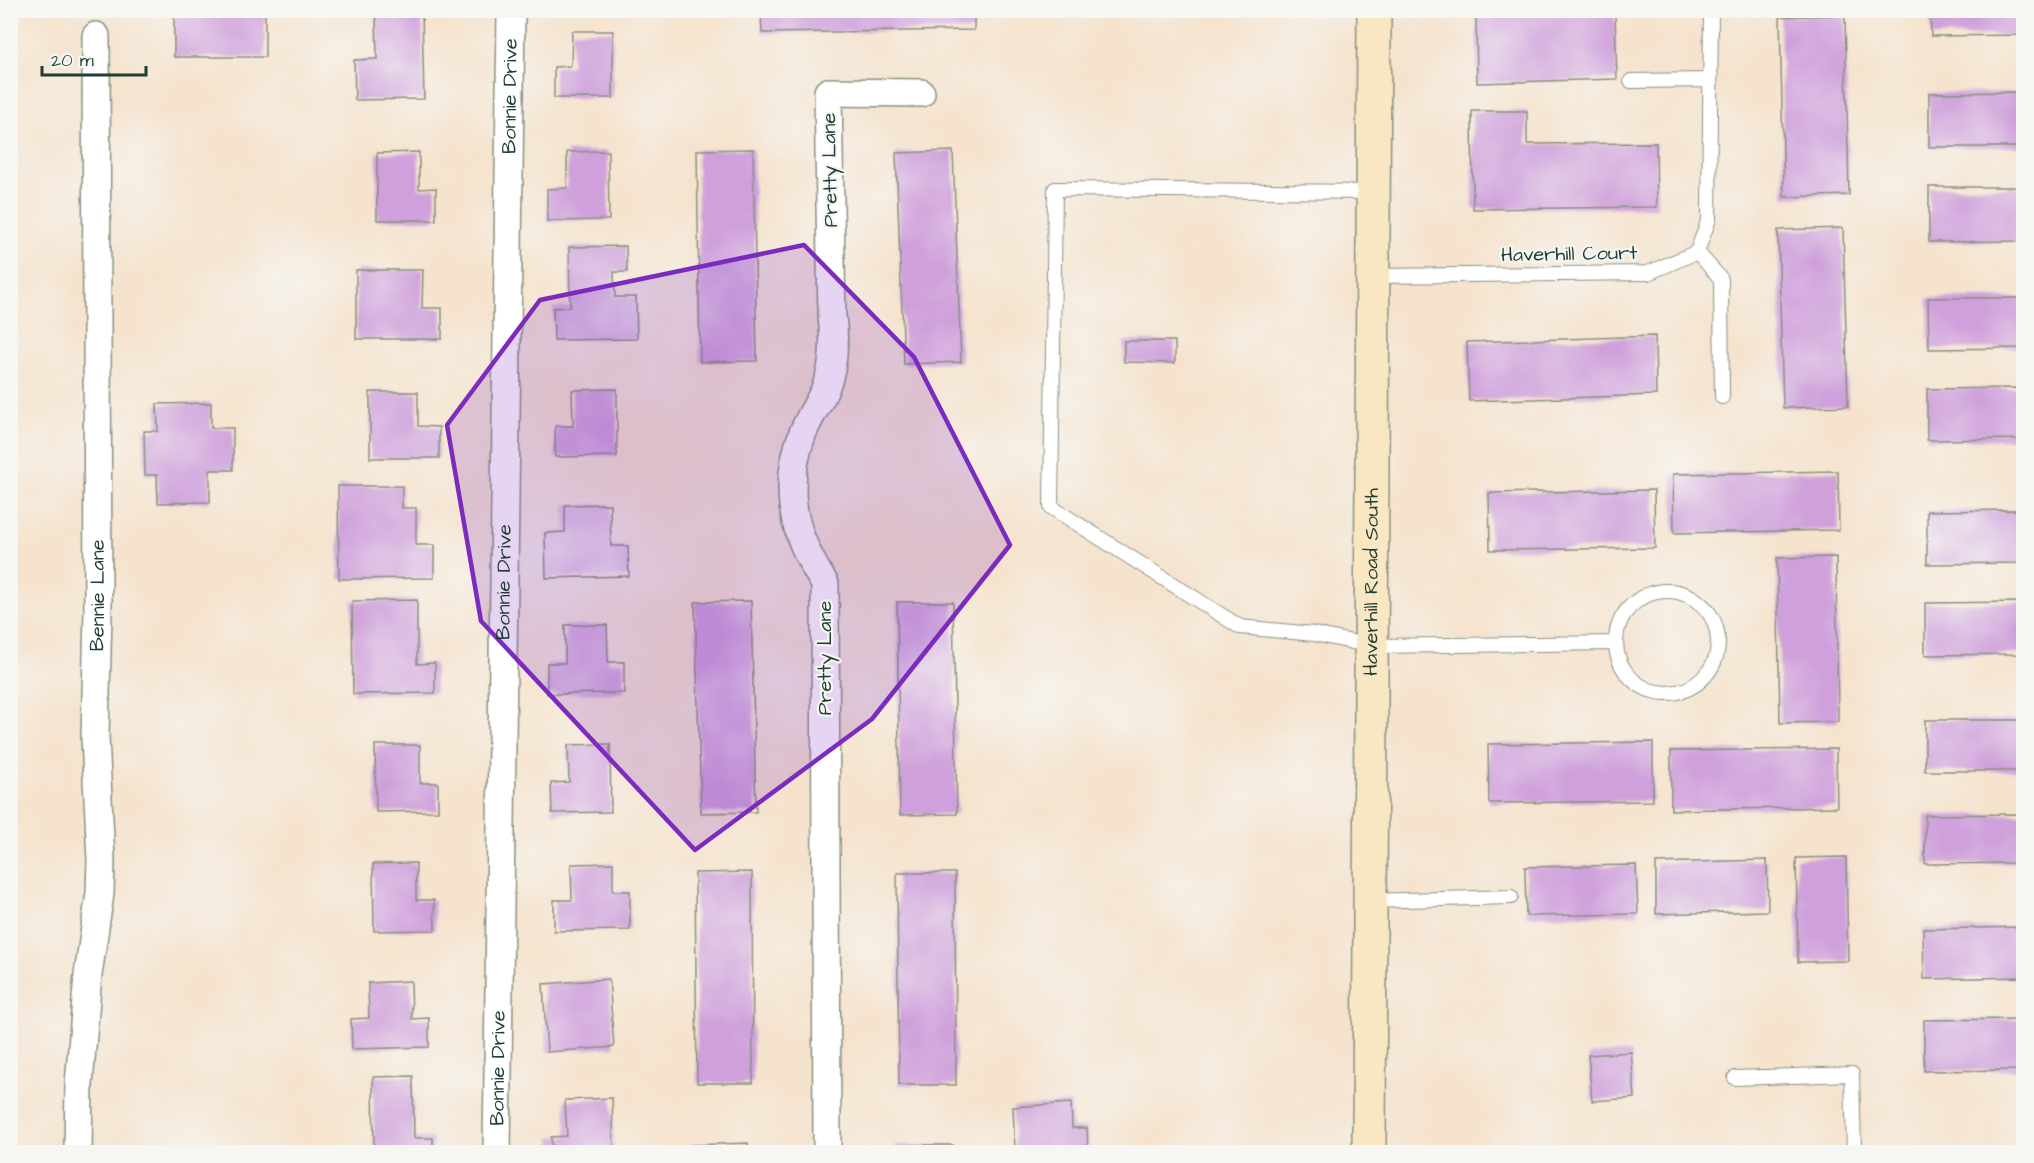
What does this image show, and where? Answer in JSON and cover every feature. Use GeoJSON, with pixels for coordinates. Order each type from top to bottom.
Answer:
{"type":"FeatureCollection","features":[{"type":"Feature","properties":{"kind":"street","name":"Bonnie Drive"},"geometry":{"type":"LineString","coordinates":[[497,1152],[511,10]]}},
{"type":"Feature","properties":{"kind":"street","name":"Haverhill Road South"},"geometry":{"type":"LineString","coordinates":[[1369,1152],[1374,10]]}},
{"type":"Feature","properties":{"kind":"street","name":"Bennie Lane"},"geometry":{"type":"LineString","coordinates":[[78,1152],[79,1084],[88,975],[100,893],[101,860],[95,737],[98,612],[96,36]]}},
{"type":"Feature","properties":{"kind":"street","name":"Pretty Lane"},"geometry":{"type":"LineString","coordinates":[[827,1152],[825,584],[809,560],[799,536],[793,511],[792,484],[795,458],[802,433],[826,388],[835,340],[832,316],[828,92],[921,93]]}},
{"type":"Feature","properties":{"kind":"lane"},"geometry":{"type":"LineString","coordinates":[[1711,10],[1709,219],[1697,252],[1721,279],[1722,397]]}},
{"type":"Feature","properties":{"kind":"lane"},"geometry":{"type":"LineString","coordinates":[[1631,81],[1710,80]]}},
{"type":"Feature","properties":{"kind":"lane"},"geometry":{"type":"LineString","coordinates":[[1373,192],[1055,189],[1051,507],[1240,627],[1314,634],[1371,646],[1616,643]]}},
{"type":"Feature","properties":{"kind":"lane","name":"Haverhill Court"},"geometry":{"type":"LineString","coordinates":[[1373,276],[1648,273],[1697,252]]}},
{"type":"Feature","properties":{"kind":"lane"},"geometry":{"type":"LineString","coordinates":[[1666,592],[1682,593],[1696,600],[1708,611],[1715,626],[1718,641],[1716,657],[1709,671],[1698,683],[1684,690],[1668,693],[1652,691],[1638,684],[1626,673],[1619,659],[1616,643],[1618,627],[1625,613],[1637,602],[1651,594],[1666,592]]}},
{"type":"Feature","properties":{"kind":"lane"},"geometry":{"type":"LineString","coordinates":[[1370,901],[1511,897]]}},
{"type":"Feature","properties":{"kind":"lane"},"geometry":{"type":"LineString","coordinates":[[1735,1078],[1852,1074],[1854,1152]]}},
{"type":"Feature","properties":{"kind":"highlighted area"},"geometry":{"type":"Polygon","coordinates":[[[804,245],[914,357],[1010,545],[872,719],[695,850],[481,621],[447,425],[540,300],[804,245]]]}},
{"type":"Feature","properties":{"kind":"building"},"geometry":{"type":"Polygon","coordinates":[[[174,10],[265,10],[265,57],[174,57],[174,10]]]}},
{"type":"Feature","properties":{"kind":"building"},"geometry":{"type":"Polygon","coordinates":[[[761,10],[974,10],[974,30],[762,33],[761,10]]]}},
{"type":"Feature","properties":{"kind":"building"},"geometry":{"type":"Polygon","coordinates":[[[1930,10],[2024,10],[2024,35],[1931,36],[1930,10]]]}},
{"type":"Feature","properties":{"kind":"building"},"geometry":{"type":"Polygon","coordinates":[[[422,12],[424,99],[355,100],[354,60],[377,59],[376,13],[422,12]]]}},
{"type":"Feature","properties":{"kind":"building"},"geometry":{"type":"Polygon","coordinates":[[[1615,13],[1617,79],[1477,83],[1476,17],[1615,13]]]}},
{"type":"Feature","properties":{"kind":"building"},"geometry":{"type":"Polygon","coordinates":[[[1845,15],[1849,195],[1784,197],[1780,17],[1845,15]]]}},
{"type":"Feature","properties":{"kind":"building"},"geometry":{"type":"Polygon","coordinates":[[[572,31],[613,31],[613,98],[554,98],[554,67],[571,66],[572,31]]]}},
{"type":"Feature","properties":{"kind":"building"},"geometry":{"type":"Polygon","coordinates":[[[2024,92],[2024,147],[1929,147],[1929,93],[2024,92]]]}},
{"type":"Feature","properties":{"kind":"building"},"geometry":{"type":"Polygon","coordinates":[[[1472,111],[1527,111],[1527,144],[1656,143],[1657,207],[1473,209],[1472,111]]]}},
{"type":"Feature","properties":{"kind":"building"},"geometry":{"type":"Polygon","coordinates":[[[753,149],[757,361],[700,362],[697,150],[753,149]]]}},
{"type":"Feature","properties":{"kind":"building"},"geometry":{"type":"Polygon","coordinates":[[[608,151],[609,220],[547,221],[547,189],[567,188],[567,152],[608,151]]]}},
{"type":"Feature","properties":{"kind":"building"},"geometry":{"type":"Polygon","coordinates":[[[953,151],[961,362],[904,364],[896,153],[953,151]]]}},
{"type":"Feature","properties":{"kind":"building"},"geometry":{"type":"Polygon","coordinates":[[[419,152],[419,189],[436,188],[436,220],[377,220],[377,153],[419,152]]]}},
{"type":"Feature","properties":{"kind":"building"},"geometry":{"type":"Polygon","coordinates":[[[1929,187],[2024,187],[2024,241],[1929,242],[1929,187]]]}},
{"type":"Feature","properties":{"kind":"building"},"geometry":{"type":"Polygon","coordinates":[[[1843,228],[1848,406],[1783,408],[1778,230],[1843,228]]]}},
{"type":"Feature","properties":{"kind":"building"},"geometry":{"type":"Polygon","coordinates":[[[626,246],[627,272],[614,272],[615,297],[636,297],[637,339],[554,340],[553,308],[570,307],[569,247],[626,246]]]}},
{"type":"Feature","properties":{"kind":"building"},"geometry":{"type":"Polygon","coordinates":[[[356,270],[423,270],[422,308],[442,308],[442,339],[356,339],[356,270]]]}},
{"type":"Feature","properties":{"kind":"building"},"geometry":{"type":"Polygon","coordinates":[[[1928,298],[2024,298],[2024,348],[1929,349],[1928,298]]]}},
{"type":"Feature","properties":{"kind":"building"},"geometry":{"type":"Polygon","coordinates":[[[1655,336],[1656,395],[1469,401],[1467,342],[1655,336]]]}},
{"type":"Feature","properties":{"kind":"building"},"geometry":{"type":"Polygon","coordinates":[[[1124,341],[1175,341],[1175,363],[1124,362],[1124,341]]]}},
{"type":"Feature","properties":{"kind":"building"},"geometry":{"type":"Polygon","coordinates":[[[2024,388],[2024,439],[1927,440],[1927,389],[2024,388]]]}},
{"type":"Feature","properties":{"kind":"building"},"geometry":{"type":"Polygon","coordinates":[[[617,389],[617,456],[555,457],[555,426],[573,426],[572,390],[617,389]]]}},
{"type":"Feature","properties":{"kind":"building"},"geometry":{"type":"Polygon","coordinates":[[[370,392],[418,392],[418,426],[439,427],[439,458],[370,458],[370,392]]]}},
{"type":"Feature","properties":{"kind":"building"},"geometry":{"type":"Polygon","coordinates":[[[211,403],[211,428],[233,428],[233,470],[210,470],[210,502],[158,503],[157,475],[145,475],[144,431],[158,431],[157,404],[211,403]]]}},
{"type":"Feature","properties":{"kind":"building"},"geometry":{"type":"Polygon","coordinates":[[[1838,471],[1839,530],[1674,533],[1673,474],[1838,471]]]}},
{"type":"Feature","properties":{"kind":"building"},"geometry":{"type":"Polygon","coordinates":[[[338,486],[402,486],[402,508],[416,508],[416,545],[434,545],[434,578],[339,579],[338,486]]]}},
{"type":"Feature","properties":{"kind":"building"},"geometry":{"type":"Polygon","coordinates":[[[1654,490],[1655,548],[1490,550],[1489,493],[1654,490]]]}},
{"type":"Feature","properties":{"kind":"building"},"geometry":{"type":"Polygon","coordinates":[[[610,504],[611,546],[628,546],[629,576],[546,578],[545,533],[565,532],[565,505],[610,504]]]}},
{"type":"Feature","properties":{"kind":"building"},"geometry":{"type":"Polygon","coordinates":[[[2024,510],[2024,563],[1927,564],[1927,511],[2024,510]]]}},
{"type":"Feature","properties":{"kind":"building"},"geometry":{"type":"Polygon","coordinates":[[[1836,557],[1838,722],[1780,723],[1777,558],[1836,557]]]}},
{"type":"Feature","properties":{"kind":"building"},"geometry":{"type":"Polygon","coordinates":[[[417,600],[417,664],[435,663],[435,693],[353,694],[352,601],[417,600]]]}},
{"type":"Feature","properties":{"kind":"building"},"geometry":{"type":"Polygon","coordinates":[[[751,601],[756,812],[701,813],[695,602],[751,601]]]}},
{"type":"Feature","properties":{"kind":"building"},"geometry":{"type":"Polygon","coordinates":[[[897,602],[953,602],[957,814],[900,815],[897,602]]]}},
{"type":"Feature","properties":{"kind":"building"},"geometry":{"type":"Polygon","coordinates":[[[2024,602],[2024,654],[1925,655],[1925,603],[2024,602]]]}},
{"type":"Feature","properties":{"kind":"building"},"geometry":{"type":"Polygon","coordinates":[[[565,625],[607,625],[608,662],[624,662],[624,693],[547,694],[547,663],[565,663],[565,625]]]}},
{"type":"Feature","properties":{"kind":"building"},"geometry":{"type":"Polygon","coordinates":[[[1925,720],[2024,720],[2024,771],[1925,771],[1925,720]]]}},
{"type":"Feature","properties":{"kind":"building"},"geometry":{"type":"Polygon","coordinates":[[[1653,742],[1653,801],[1489,803],[1488,744],[1653,742]]]}},
{"type":"Feature","properties":{"kind":"building"},"geometry":{"type":"Polygon","coordinates":[[[610,744],[611,812],[552,813],[551,783],[569,782],[568,745],[610,744]]]}},
{"type":"Feature","properties":{"kind":"building"},"geometry":{"type":"Polygon","coordinates":[[[375,745],[420,745],[420,783],[438,783],[438,811],[376,812],[375,745]]]}},
{"type":"Feature","properties":{"kind":"building"},"geometry":{"type":"Polygon","coordinates":[[[1836,749],[1837,807],[1671,810],[1671,751],[1836,749]]]}},
{"type":"Feature","properties":{"kind":"building"},"geometry":{"type":"Polygon","coordinates":[[[2024,814],[2024,863],[1925,864],[1925,815],[2024,814]]]}},
{"type":"Feature","properties":{"kind":"building"},"geometry":{"type":"Polygon","coordinates":[[[1846,857],[1848,961],[1798,962],[1796,858],[1846,857]]]}},
{"type":"Feature","properties":{"kind":"building"},"geometry":{"type":"Polygon","coordinates":[[[1767,860],[1768,911],[1656,914],[1656,863],[1767,860]]]}},
{"type":"Feature","properties":{"kind":"building"},"geometry":{"type":"Polygon","coordinates":[[[416,863],[416,900],[434,900],[435,930],[374,931],[373,864],[416,863]]]}},
{"type":"Feature","properties":{"kind":"building"},"geometry":{"type":"Polygon","coordinates":[[[613,863],[613,891],[630,891],[630,930],[554,931],[554,900],[572,900],[571,864],[613,863]]]}},
{"type":"Feature","properties":{"kind":"building"},"geometry":{"type":"Polygon","coordinates":[[[1636,865],[1638,914],[1526,916],[1525,867],[1636,865]]]}},
{"type":"Feature","properties":{"kind":"building"},"geometry":{"type":"Polygon","coordinates":[[[752,872],[753,1083],[697,1083],[695,873],[752,872]]]}},
{"type":"Feature","properties":{"kind":"building"},"geometry":{"type":"Polygon","coordinates":[[[897,873],[955,873],[956,1085],[899,1085],[897,873]]]}},
{"type":"Feature","properties":{"kind":"building"},"geometry":{"type":"Polygon","coordinates":[[[2024,927],[2024,977],[1924,979],[1923,929],[2024,927]]]}},
{"type":"Feature","properties":{"kind":"building"},"geometry":{"type":"Polygon","coordinates":[[[609,979],[614,1047],[547,1052],[543,984],[609,979]]]}},
{"type":"Feature","properties":{"kind":"building"},"geometry":{"type":"Polygon","coordinates":[[[411,981],[412,1019],[429,1018],[429,1047],[352,1049],[351,1019],[369,1018],[368,983],[411,981]]]}},
{"type":"Feature","properties":{"kind":"building"},"geometry":{"type":"Polygon","coordinates":[[[2024,1019],[2024,1070],[1924,1071],[1924,1020],[2024,1019]]]}},
{"type":"Feature","properties":{"kind":"building"},"geometry":{"type":"Polygon","coordinates":[[[1631,1052],[1635,1098],[1592,1101],[1588,1055],[1631,1052]]]}},
{"type":"Feature","properties":{"kind":"building"},"geometry":{"type":"Polygon","coordinates":[[[413,1076],[414,1138],[433,1138],[433,1152],[374,1152],[373,1077],[413,1076]]]}},
{"type":"Feature","properties":{"kind":"building"},"geometry":{"type":"Polygon","coordinates":[[[612,1098],[614,1152],[552,1152],[551,1137],[567,1136],[565,1100],[612,1098]]]}},
{"type":"Feature","properties":{"kind":"building"},"geometry":{"type":"Polygon","coordinates":[[[1071,1103],[1072,1128],[1087,1128],[1088,1152],[1015,1152],[1013,1107],[1071,1103]]]}},
{"type":"Feature","properties":{"kind":"building"},"geometry":{"type":"Polygon","coordinates":[[[748,1143],[749,1152],[690,1152],[690,1145],[748,1143]]]}},
{"type":"Feature","properties":{"kind":"building"},"geometry":{"type":"Polygon","coordinates":[[[895,1145],[953,1145],[953,1152],[895,1152],[895,1145]]]}}]}
